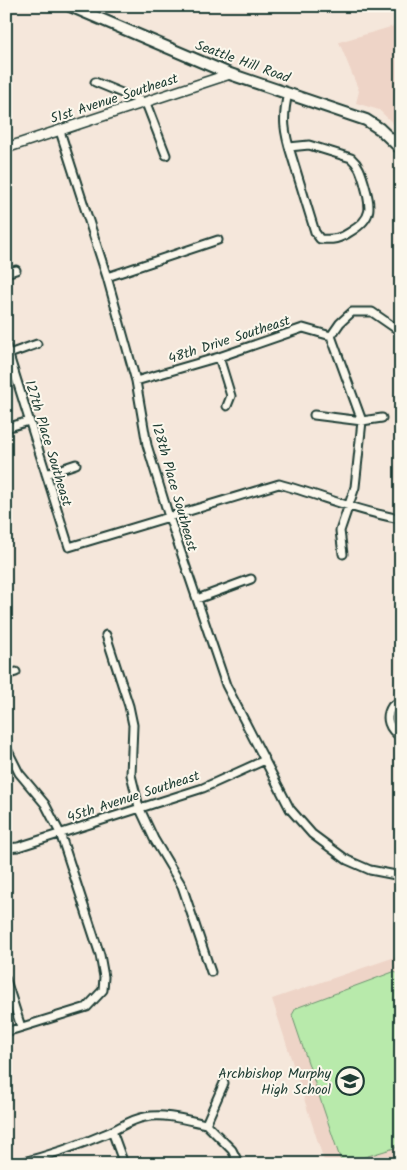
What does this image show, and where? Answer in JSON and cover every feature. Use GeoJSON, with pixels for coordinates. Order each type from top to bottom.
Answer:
{"type":"FeatureCollection","features":[{"type":"Feature","properties":{"kind":"main road","name":"Seattle Hill Road"},"geometry":{"type":"LineString","coordinates":[[70,6],[230,74],[366,120],[380,129],[401,149]]}},
{"type":"Feature","properties":{"kind":"street","name":"51st Avenue Southeast"},"geometry":{"type":"LineString","coordinates":[[6,148],[230,74]]}},
{"type":"Feature","properties":{"kind":"street"},"geometry":{"type":"LineString","coordinates":[[95,82],[146,103],[166,155]]}},
{"type":"Feature","properties":{"kind":"street"},"geometry":{"type":"LineString","coordinates":[[288,93],[283,113],[283,127],[289,147],[315,232],[320,239],[340,238],[367,220],[367,195],[360,168],[351,158],[308,144],[289,147]]}},
{"type":"Feature","properties":{"kind":"street","name":"128th Place Southeast"},"geometry":{"type":"LineString","coordinates":[[60,131],[107,277],[136,381],[147,445],[169,517],[226,685],[290,809],[312,834],[348,860],[370,870],[401,876]]}},
{"type":"Feature","properties":{"kind":"street"},"geometry":{"type":"LineString","coordinates":[[107,277],[218,240]]}},
{"type":"Feature","properties":{"kind":"street"},"geometry":{"type":"LineString","coordinates":[[6,273],[16,270]]}},
{"type":"Feature","properties":{"kind":"street"},"geometry":{"type":"LineString","coordinates":[[343,554],[340,531],[355,487],[362,421],[331,336],[340,323],[352,312],[361,310],[372,312],[401,332]]}},
{"type":"Feature","properties":{"kind":"street","name":"48th Drive Southeast"},"geometry":{"type":"LineString","coordinates":[[136,381],[219,357],[303,328],[331,336]]}},
{"type":"Feature","properties":{"kind":"street"},"geometry":{"type":"LineString","coordinates":[[9,354],[37,344]]}},
{"type":"Feature","properties":{"kind":"street","name":"127th Place Southeast"},"geometry":{"type":"LineString","coordinates":[[6,346],[69,547],[169,517]]}},
{"type":"Feature","properties":{"kind":"street"},"geometry":{"type":"LineString","coordinates":[[219,357],[231,396],[227,406]]}},
{"type":"Feature","properties":{"kind":"street"},"geometry":{"type":"LineString","coordinates":[[314,415],[362,421],[382,418]]}},
{"type":"Feature","properties":{"kind":"street"},"geometry":{"type":"LineString","coordinates":[[6,428],[29,422]]}},
{"type":"Feature","properties":{"kind":"street"},"geometry":{"type":"LineString","coordinates":[[46,474],[76,464]]}},
{"type":"Feature","properties":{"kind":"street"},"geometry":{"type":"LineString","coordinates":[[169,517],[279,484],[349,505],[374,515],[401,519]]}},
{"type":"Feature","properties":{"kind":"street"},"geometry":{"type":"LineString","coordinates":[[197,599],[251,579]]}},
{"type":"Feature","properties":{"kind":"street"},"geometry":{"type":"LineString","coordinates":[[106,635],[130,706],[133,725],[131,776],[139,808],[154,839],[182,886],[211,972]]}},
{"type":"Feature","properties":{"kind":"street"},"geometry":{"type":"LineString","coordinates":[[6,675],[16,672]]}},
{"type":"Feature","properties":{"kind":"street"},"geometry":{"type":"LineString","coordinates":[[401,701],[392,706],[388,719],[391,729],[401,737]]}},
{"type":"Feature","properties":{"kind":"street"},"geometry":{"type":"LineString","coordinates":[[6,747],[19,773],[45,804],[60,833],[100,955],[104,977],[103,990],[87,1007],[6,1032]]}},
{"type":"Feature","properties":{"kind":"street","name":"45th Avenue Southeast"},"geometry":{"type":"LineString","coordinates":[[6,848],[18,847],[203,788],[265,760]]}},
{"type":"Feature","properties":{"kind":"street"},"geometry":{"type":"LineString","coordinates":[[6,980],[21,1027]]}},
{"type":"Feature","properties":{"kind":"street"},"geometry":{"type":"LineString","coordinates":[[206,1124],[224,1083]]}},
{"type":"Feature","properties":{"kind":"street"},"geometry":{"type":"LineString","coordinates":[[16,1164],[48,1156],[112,1131],[128,1122],[147,1116],[177,1118],[206,1124],[232,1150],[239,1164]]}},
{"type":"Feature","properties":{"kind":"street"},"geometry":{"type":"LineString","coordinates":[[112,1131],[124,1164]]}},
{"type":"Feature","properties":{"kind":"shaded area"},"geometry":{"type":"Polygon","coordinates":[[[401,24],[401,131],[379,110],[356,103],[359,91],[339,42],[401,24]]]}},
{"type":"Feature","properties":{"kind":"shaded area"},"geometry":{"type":"Polygon","coordinates":[[[393,165],[401,168],[401,240],[397,233],[393,165]]]}},
{"type":"Feature","properties":{"kind":"shaded area","name":"Archbishop Murphy High School"},"geometry":{"type":"Polygon","coordinates":[[[401,955],[401,1164],[325,1164],[272,999],[401,955]]]}},
{"type":"Feature","properties":{"kind":"green space","name":"Archbishop Murphy High School"},"geometry":{"type":"Polygon","coordinates":[[[393,972],[401,974],[401,1146],[342,1164],[292,1015],[296,1008],[393,972]]]}},
{"type":"Feature","properties":{"kind":"place","name":"Archbishop Murphy High School"},"geometry":{"type":"Point","coordinates":[350,1081]}}]}
